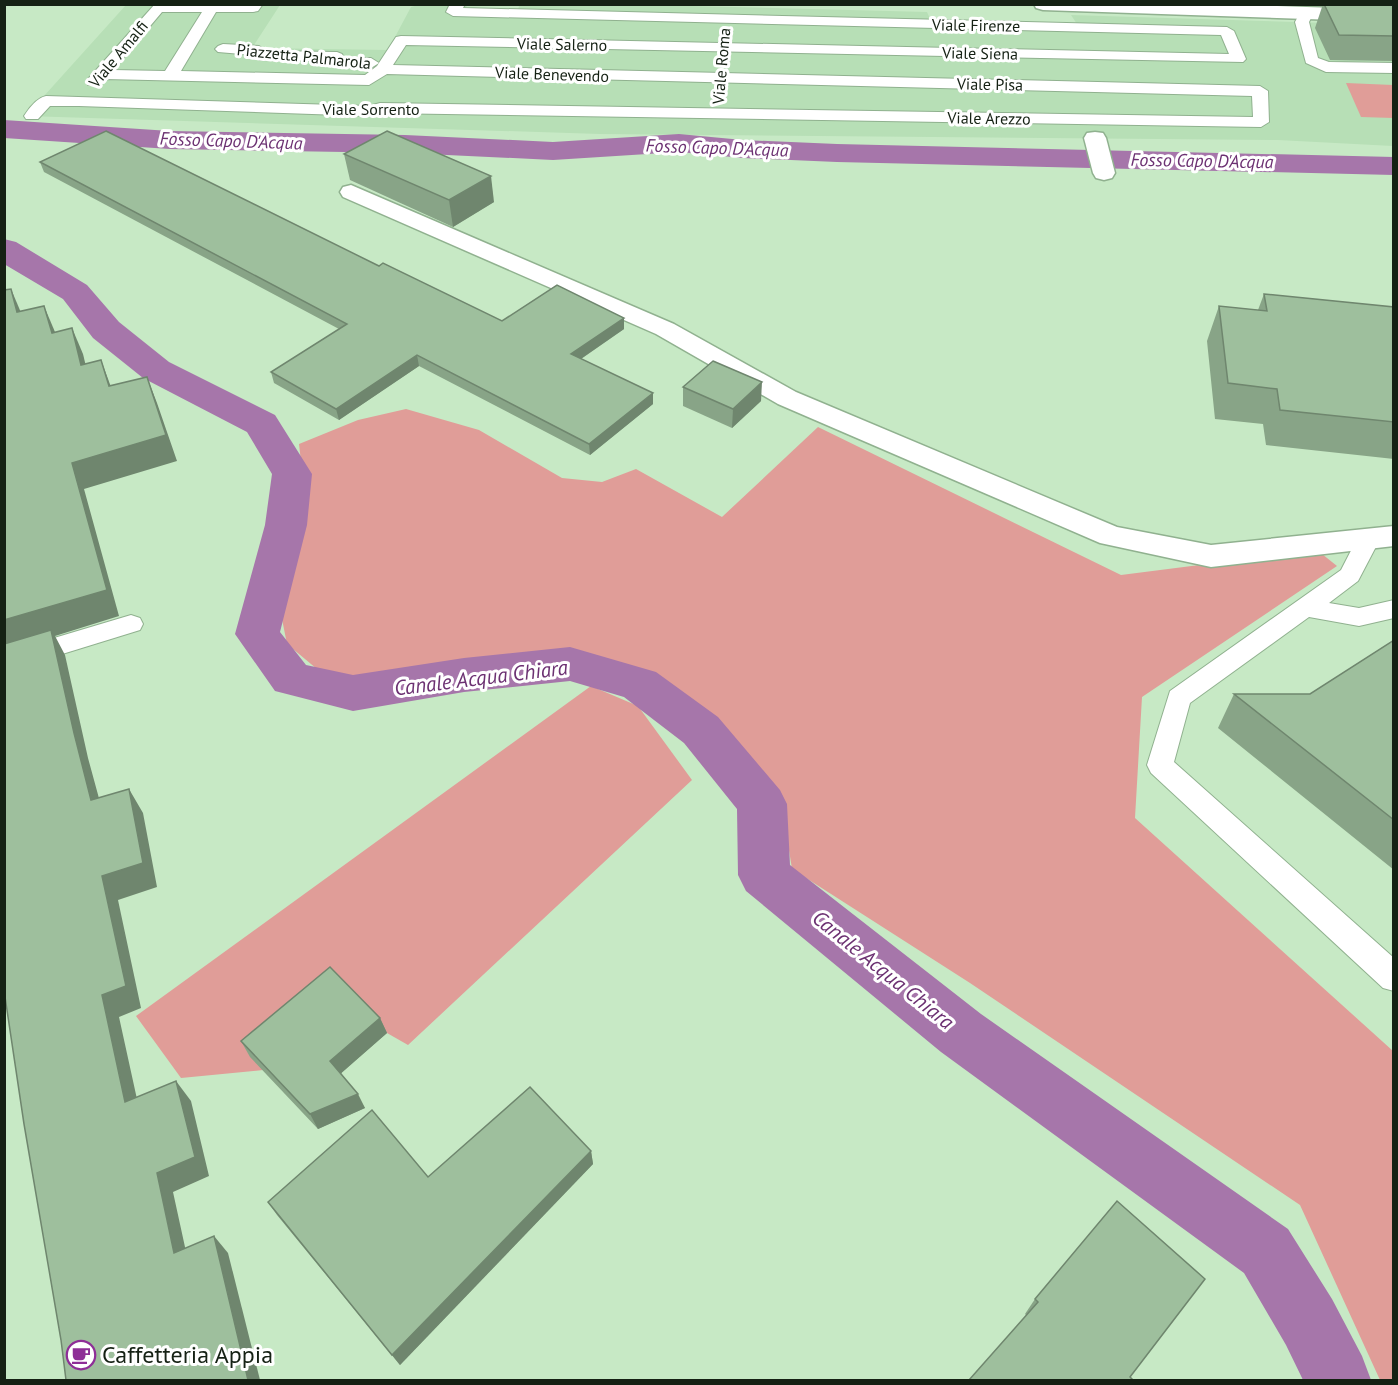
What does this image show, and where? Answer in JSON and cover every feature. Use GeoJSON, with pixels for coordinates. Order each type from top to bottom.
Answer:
{"type":"FeatureCollection","features":[{"type":"Feature","properties":{"kind":"street"},"geometry":{"type":"LineString","coordinates":[[1043,4],[1394,16]]}},
{"type":"Feature","properties":{"kind":"street"},"geometry":{"type":"LineString","coordinates":[[1093,129],[1104,173]]}},
{"type":"Feature","properties":{"kind":"street"},"geometry":{"type":"LineString","coordinates":[[351,192],[665,329],[787,398],[1111,536],[1211,556],[1381,537]]}},
{"type":"Feature","properties":{"kind":"lane","name":"Viale Firenze"},"geometry":{"type":"LineString","coordinates":[[458,4],[453,12],[725,19],[993,20],[1227,31],[1238,59]]}},
{"type":"Feature","properties":{"kind":"lane"},"geometry":{"type":"LineString","coordinates":[[170,76],[211,9],[254,6]]}},
{"type":"Feature","properties":{"kind":"lane"},"geometry":{"type":"LineString","coordinates":[[203,77],[254,6]]}},
{"type":"Feature","properties":{"kind":"lane","name":"Viale Amalfi"},"geometry":{"type":"LineString","coordinates":[[79,101],[158,8],[211,9]]}},
{"type":"Feature","properties":{"kind":"lane"},"geometry":{"type":"LineString","coordinates":[[1307,12],[1302,22],[1311,60],[1326,67],[1394,68]]}},
{"type":"Feature","properties":{"kind":"lane","name":"Viale Roma"},"geometry":{"type":"LineString","coordinates":[[718,96],[725,19]]}},
{"type":"Feature","properties":{"kind":"lane"},"geometry":{"type":"LineString","coordinates":[[993,20],[999,69]]}},
{"type":"Feature","properties":{"kind":"lane","name":"Viale Salerno"},"geometry":{"type":"LineString","coordinates":[[384,66],[401,40],[723,47]]}},
{"type":"Feature","properties":{"kind":"lane","name":"Viale Siena"},"geometry":{"type":"LineString","coordinates":[[723,47],[999,69],[1238,59]]}},
{"type":"Feature","properties":{"kind":"lane","name":"Piazzetta Palmarola"},"geometry":{"type":"LineString","coordinates":[[223,49],[259,51],[260,55],[337,57],[336,62],[384,66]]}},
{"type":"Feature","properties":{"kind":"lane"},"geometry":{"type":"LineString","coordinates":[[101,74],[369,80],[384,66]]}},
{"type":"Feature","properties":{"kind":"lane","name":"Viale Benevendo"},"geometry":{"type":"LineString","coordinates":[[384,66],[718,96]]}},
{"type":"Feature","properties":{"kind":"lane","name":"Viale Pisa"},"geometry":{"type":"LineString","coordinates":[[718,96],[999,69],[1260,91],[1261,122]]}},
{"type":"Feature","properties":{"kind":"lane","name":"Viale Sorrento"},"geometry":{"type":"LineString","coordinates":[[32,116],[46,101],[369,111],[380,108],[718,96]]}},
{"type":"Feature","properties":{"kind":"lane","name":"Viale Arezzo"},"geometry":{"type":"LineString","coordinates":[[718,96],[1093,129],[1261,122]]}},
{"type":"Feature","properties":{"kind":"lane"},"geometry":{"type":"LineString","coordinates":[[1381,537],[1350,575],[1179,698],[1160,765],[1394,978]]}},
{"type":"Feature","properties":{"kind":"lane"},"geometry":{"type":"LineString","coordinates":[[1305,607],[1359,617],[1394,609]]}},
{"type":"Feature","properties":{"kind":"lane"},"geometry":{"type":"LineString","coordinates":[[4,663],[131,624]]}},
{"type":"Feature","properties":{"kind":"shaded area"},"geometry":{"type":"Polygon","coordinates":[[[422,4],[518,9],[520,4],[927,12],[931,21],[1077,24],[1071,15],[1393,25],[1393,146],[1278,140],[600,134],[26,116],[126,5],[280,5],[252,48],[388,50],[411,7],[422,4]]]}},
{"type":"Feature","properties":{"kind":"shaded area"},"geometry":{"type":"Polygon","coordinates":[[[1346,83],[1393,85],[1393,118],[1361,117],[1346,83]]]}},
{"type":"Feature","properties":{"kind":"shaded area"},"geometry":{"type":"Polygon","coordinates":[[[406,409],[479,430],[562,478],[602,482],[636,469],[722,517],[818,427],[1121,575],[1317,550],[1337,566],[1142,697],[1135,818],[1393,1051],[1393,1380],[1380,1380],[1300,1205],[970,983],[792,869],[782,806],[711,724],[644,676],[571,659],[461,668],[353,686],[317,669],[287,644],[279,604],[307,514],[299,444],[358,420],[406,409]]]}},
{"type":"Feature","properties":{"kind":"shaded area"},"geometry":{"type":"Polygon","coordinates":[[[591,686],[638,706],[692,780],[408,1045],[387,1033],[263,1070],[181,1078],[136,1016],[591,686]]]}},
{"type":"Feature","properties":{"kind":"building"},"geometry":{"type":"Polygon","coordinates":[[[1324,4],[1394,5],[1394,36],[1339,35],[1324,4]]]}},
{"type":"Feature","properties":{"kind":"building"},"geometry":{"type":"Polygon","coordinates":[[[106,131],[379,266],[383,263],[502,321],[557,285],[624,318],[571,354],[653,393],[589,444],[417,355],[336,409],[271,372],[347,324],[40,162],[106,131]]]}},
{"type":"Feature","properties":{"kind":"building"},"geometry":{"type":"Polygon","coordinates":[[[387,131],[491,176],[449,200],[344,154],[387,131]]]}},
{"type":"Feature","properties":{"kind":"building"},"geometry":{"type":"Polygon","coordinates":[[[11,289],[17,312],[44,306],[52,333],[72,328],[81,365],[101,360],[109,386],[147,377],[166,435],[72,463],[107,590],[4,620],[4,290],[11,289]]]}},
{"type":"Feature","properties":{"kind":"building"},"geometry":{"type":"Polygon","coordinates":[[[1264,294],[1394,307],[1394,422],[1280,410],[1277,389],[1228,383],[1219,306],[1267,311],[1264,294]]]}},
{"type":"Feature","properties":{"kind":"building"},"geometry":{"type":"Polygon","coordinates":[[[713,361],[762,382],[733,409],[683,387],[713,361]]]}},
{"type":"Feature","properties":{"kind":"building"},"geometry":{"type":"Polygon","coordinates":[[[51,630],[91,800],[129,789],[143,863],[102,876],[126,986],[102,995],[125,1102],[176,1081],[195,1157],[157,1173],[174,1253],[214,1236],[248,1380],[66,1380],[4,990],[4,644],[51,630]]]}},
{"type":"Feature","properties":{"kind":"building"},"geometry":{"type":"Polygon","coordinates":[[[1394,640],[1394,820],[1234,694],[1310,694],[1394,640]]]}},
{"type":"Feature","properties":{"kind":"building"},"geometry":{"type":"Polygon","coordinates":[[[330,967],[380,1018],[330,1061],[358,1094],[310,1114],[241,1041],[330,967]]]}},
{"type":"Feature","properties":{"kind":"building"},"geometry":{"type":"Polygon","coordinates":[[[530,1087],[591,1151],[392,1355],[268,1202],[372,1110],[428,1177],[530,1087]]]}},
{"type":"Feature","properties":{"kind":"building"},"geometry":{"type":"Polygon","coordinates":[[[1117,1201],[1205,1279],[1130,1377],[1133,1380],[969,1380],[1038,1302],[1035,1299],[1117,1201]]]}},
{"type":"Feature","properties":{"kind":"waterway","name":"Fosso Capo D'Acqua"},"geometry":{"type":"LineString","coordinates":[[4,129],[170,140],[405,144],[553,151],[679,143],[743,149],[837,153],[1394,166]]}},
{"type":"Feature","properties":{"kind":"waterway","name":"Canale Acqua Chiara"},"geometry":{"type":"LineString","coordinates":[[4,249],[75,292],[106,330],[156,370],[261,424],[292,474],[286,525],[257,634],[291,679],[353,693],[464,675],[570,664],[640,684],[701,730],[762,804],[764,875],[961,1033],[1266,1251],[1309,1322],[1338,1380]]}},
{"type":"Feature","properties":{"kind":"place","name":"Caffetteria Appia"},"geometry":{"type":"Point","coordinates":[81,1355]}}]}
